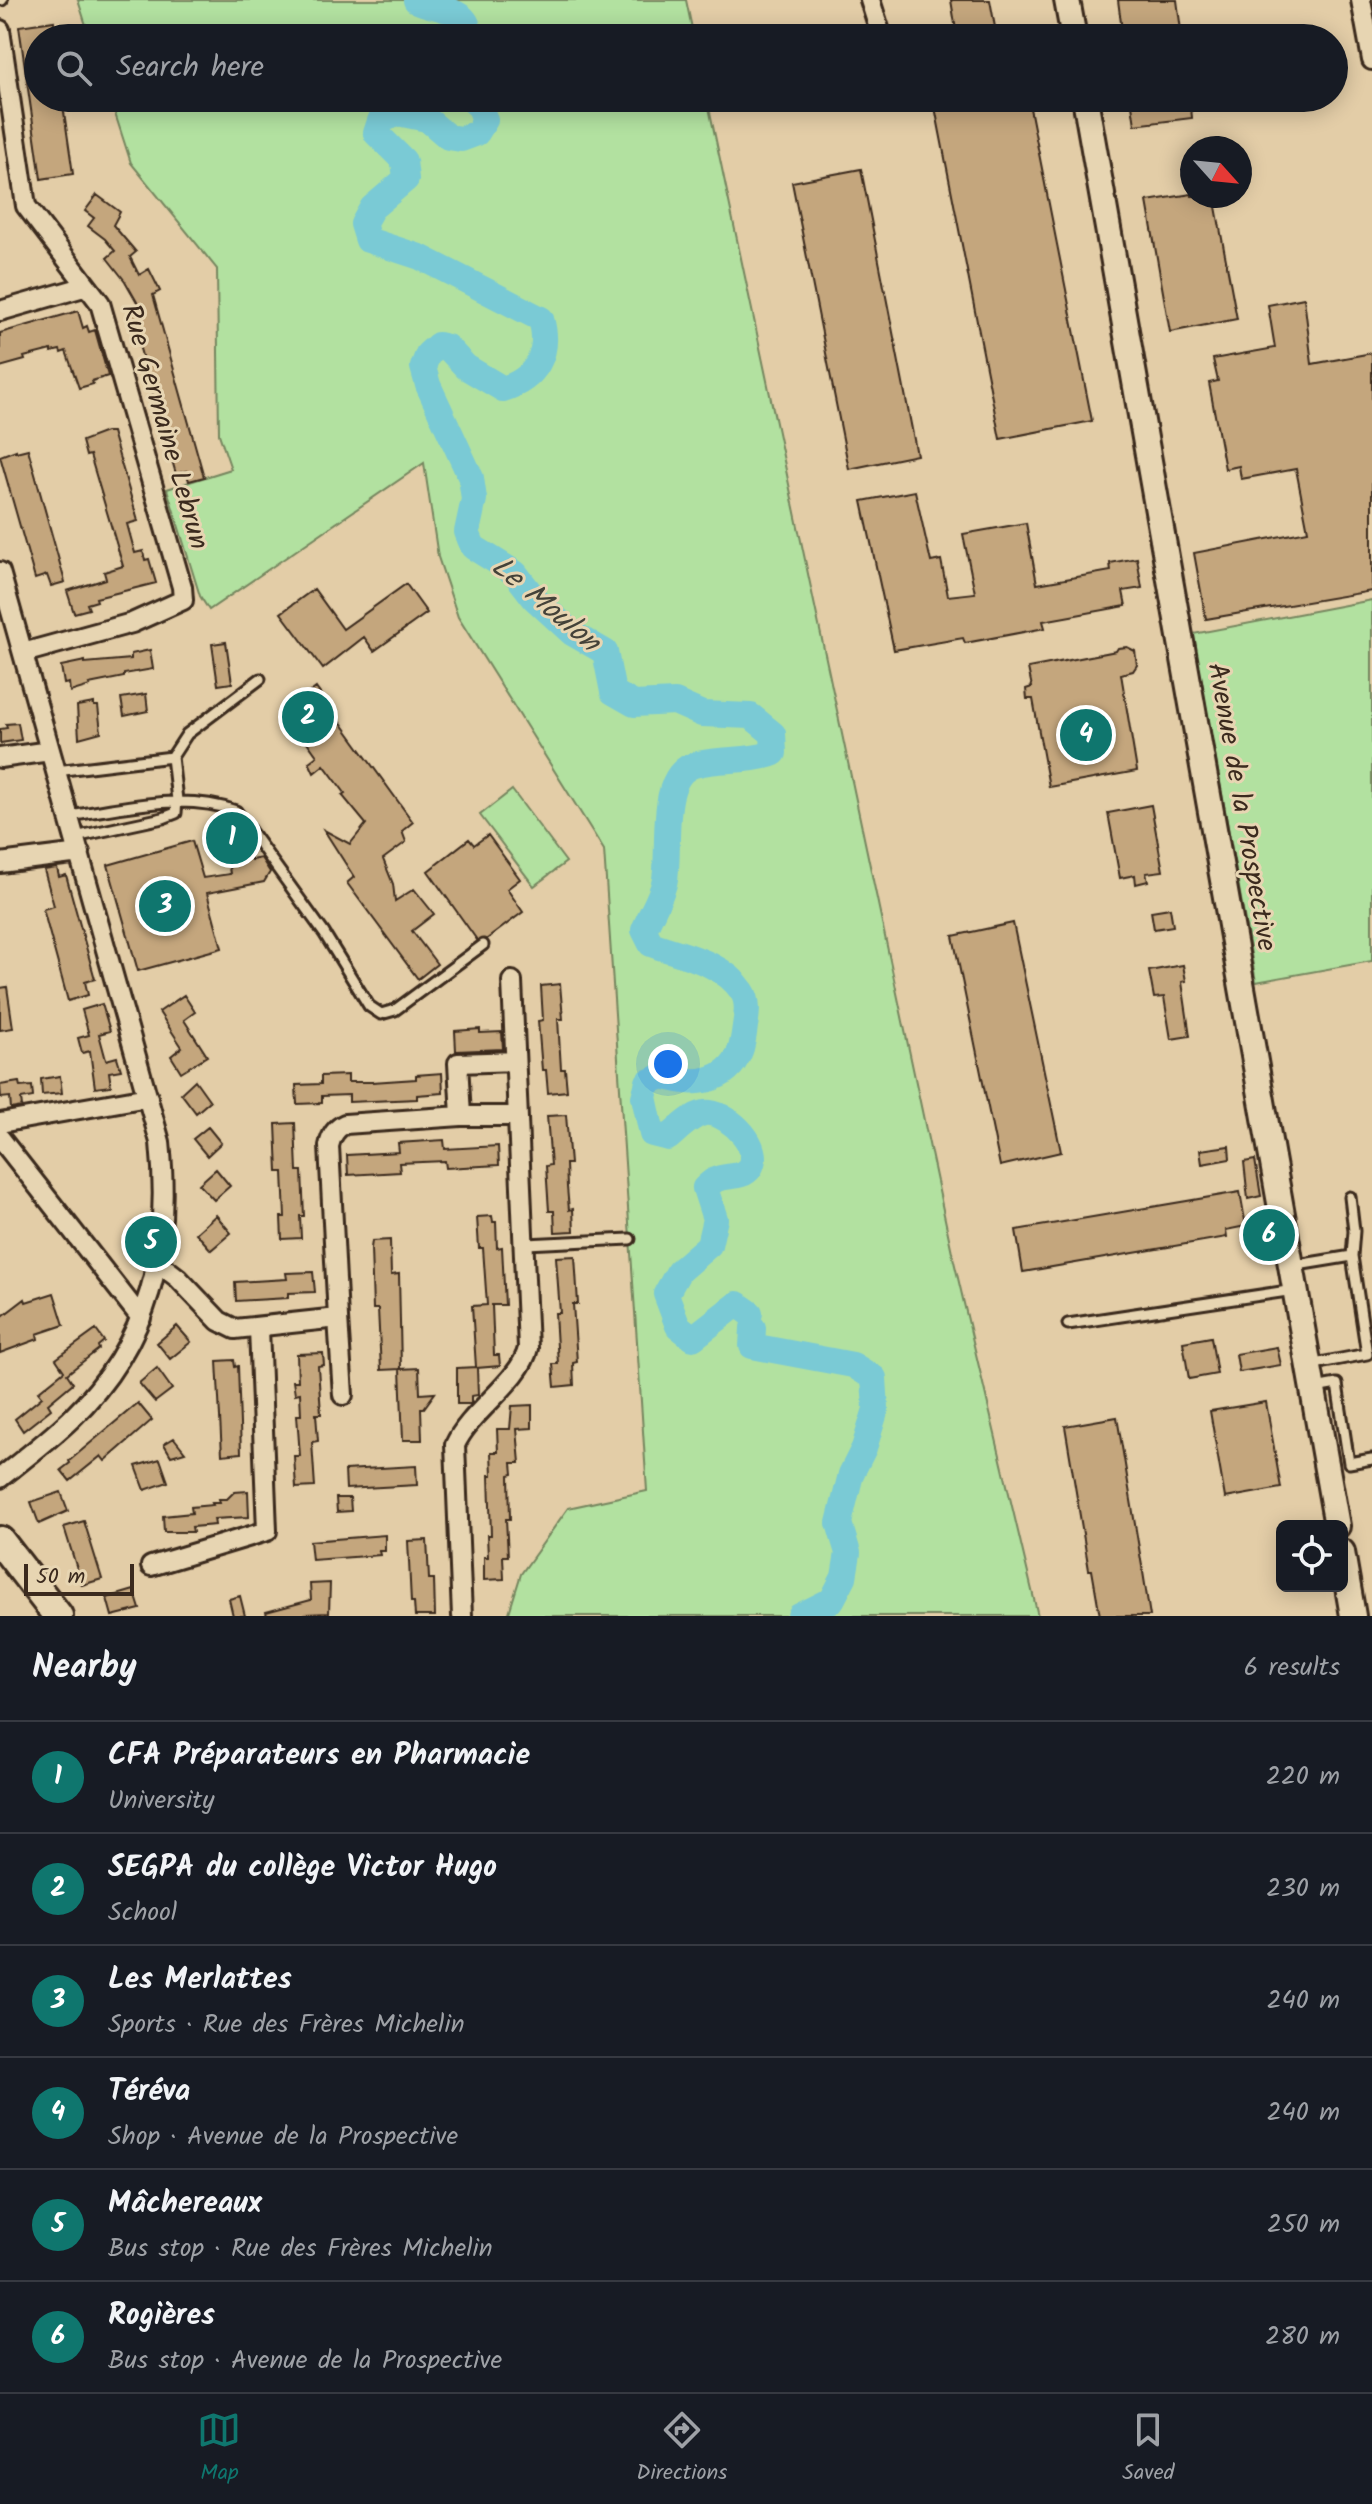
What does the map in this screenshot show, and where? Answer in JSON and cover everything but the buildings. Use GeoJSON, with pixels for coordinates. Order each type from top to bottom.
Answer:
{"type":"FeatureCollection","features":[{"type":"Feature","properties":{"kind":"main road"},"geometry":{"type":"LineString","coordinates":[[1067,0],[1071,24]]}},
{"type":"Feature","properties":{"kind":"main road","name":"Avenue de la Prospective"},"geometry":{"type":"LineString","coordinates":[[1087,112],[1336,1520]]}},
{"type":"Feature","properties":{"kind":"main road"},"geometry":{"type":"LineString","coordinates":[[0,1541],[58,1616]]}},
{"type":"Feature","properties":{"kind":"main road"},"geometry":{"type":"LineString","coordinates":[[0,1561],[42,1616]]}},
{"type":"Feature","properties":{"kind":"main road"},"geometry":{"type":"LineString","coordinates":[[1348,1587],[1353,1616]]}},
{"type":"Feature","properties":{"kind":"street"},"geometry":{"type":"LineString","coordinates":[[870,0],[878,24]]}},
{"type":"Feature","properties":{"kind":"street"},"geometry":{"type":"LineString","coordinates":[[1361,0],[1372,60]]}},
{"type":"Feature","properties":{"kind":"street","name":"Rue Germaine Lebrun"},"geometry":{"type":"LineString","coordinates":[[0,30],[26,206],[100,303],[182,587],[183,600],[132,623],[23,653]]}},
{"type":"Feature","properties":{"kind":"street"},"geometry":{"type":"LineString","coordinates":[[0,311],[87,286]]}},
{"type":"Feature","properties":{"kind":"street"},"geometry":{"type":"LineString","coordinates":[[0,572],[148,1097],[160,1142],[165,1189],[150,1295],[120,1357],[72,1418],[0,1478]]}},
{"type":"Feature","properties":{"kind":"street"},"geometry":{"type":"LineString","coordinates":[[0,758],[50,751]]}},
{"type":"Feature","properties":{"kind":"street"},"geometry":{"type":"LineString","coordinates":[[0,863],[77,845]]}},
{"type":"Feature","properties":{"kind":"street"},"geometry":{"type":"LineString","coordinates":[[462,1616],[455,1445],[462,1431],[520,1367],[527,1354],[526,1244],[516,1116],[512,981]]}},
{"type":"Feature","properties":{"kind":"street"},"geometry":{"type":"LineString","coordinates":[[461,1116],[458,1063],[515,1061]]}},
{"type":"Feature","properties":{"kind":"street"},"geometry":{"type":"LineString","coordinates":[[0,1123],[148,1097]]}},
{"type":"Feature","properties":{"kind":"street"},"geometry":{"type":"LineString","coordinates":[[343,1395],[331,1137],[345,1124],[461,1116],[516,1116]]}},
{"type":"Feature","properties":{"kind":"street"},"geometry":{"type":"LineString","coordinates":[[0,1138],[141,1318]]}},
{"type":"Feature","properties":{"kind":"street"},"geometry":{"type":"LineString","coordinates":[[157,1262],[178,1278],[226,1326],[241,1330],[338,1318]]}},
{"type":"Feature","properties":{"kind":"street"},"geometry":{"type":"LineString","coordinates":[[151,1566],[267,1531],[259,1328]]}},
{"type":"Feature","properties":{"kind":"lane"},"geometry":{"type":"LineString","coordinates":[[77,845],[172,816],[178,809],[172,757],[187,734],[260,679]]}},
{"type":"Feature","properties":{"kind":"lane"},"geometry":{"type":"LineString","coordinates":[[56,771],[172,757]]}},
{"type":"Feature","properties":{"kind":"lane"},"geometry":{"type":"LineString","coordinates":[[69,816],[177,800],[236,811],[324,933],[369,1006],[381,1014],[395,1010],[483,945]]}},
{"type":"Feature","properties":{"kind":"lane"},"geometry":{"type":"LineString","coordinates":[[1311,1376],[1367,1354],[1352,1256],[1354,1231],[1350,1197]]}},
{"type":"Feature","properties":{"kind":"lane"},"geometry":{"type":"LineString","coordinates":[[526,1244],[630,1239]]}},
{"type":"Feature","properties":{"kind":"lane"},"geometry":{"type":"LineString","coordinates":[[1068,1324],[1294,1278],[1352,1256]]}},
{"type":"Feature","properties":{"kind":"lane"},"geometry":{"type":"LineString","coordinates":[[1311,1376],[1337,1384],[1349,1463],[1372,1459]]}},
{"type":"Feature","properties":{"kind":"green space"},"geometry":{"type":"Polygon","coordinates":[[[78,0],[686,0],[691,24],[86,24],[78,0]]]}},
{"type":"Feature","properties":{"kind":"green space"},"geometry":{"type":"Polygon","coordinates":[[[115,112],[710,112],[953,1257],[1038,1616],[508,1616],[521,1574],[568,1508],[647,1491],[604,850],[458,617],[438,557],[424,463],[209,610],[200,596],[167,489],[231,469],[219,434],[217,269],[131,163],[115,112]]]}},
{"type":"Feature","properties":{"kind":"green space"},"geometry":{"type":"Polygon","coordinates":[[[1372,600],[1372,961],[1256,982],[1193,634],[1372,600]]]}},
{"type":"Feature","properties":{"kind":"green space"},"geometry":{"type":"Polygon","coordinates":[[[512,790],[566,862],[534,886],[480,815],[512,790]]]}},
{"type":"Feature","properties":{"kind":"waterway","name":"Le Moulon"},"geometry":{"type":"LineString","coordinates":[[416,0],[451,11],[466,24]]}},
{"type":"Feature","properties":{"kind":"waterway","name":"Le Moulon"},"geometry":{"type":"LineString","coordinates":[[482,112],[485,120],[477,133],[461,139],[448,137],[427,119],[398,113],[380,121],[376,133],[404,161],[406,179],[372,208],[363,224],[368,240],[420,257],[541,319],[544,331],[542,353],[532,371],[515,385],[503,389],[466,367],[447,347],[438,345],[428,354],[423,367],[428,385],[471,478],[474,499],[467,532],[473,547],[515,573],[535,599],[572,633],[605,652],[613,692],[634,704],[675,702],[702,714],[751,716],[773,734],[774,753],[694,765],[682,772],[674,784],[668,817],[664,884],[644,930],[651,944],[701,961],[724,973],[734,981],[746,999],[742,1045],[727,1070],[708,1080],[685,1081],[663,1076],[648,1082],[644,1097],[652,1134],[668,1138],[693,1118],[710,1113],[727,1119],[748,1142],[753,1160],[750,1168],[743,1174],[715,1180],[705,1188],[715,1219],[709,1245],[679,1271],[666,1294],[678,1326],[693,1338],[737,1304],[750,1313]]}},
{"type":"Feature","properties":{"kind":"waterway","name":"Le Moulon"},"geometry":{"type":"LineString","coordinates":[[753,1328],[752,1346],[853,1365],[874,1378],[876,1409],[864,1448],[851,1474],[839,1523],[848,1553],[844,1577],[832,1600],[800,1616]]}},
{"type":"Feature","properties":{"kind":"place","name":"SEGPA du collège Victor Hugo"},"geometry":{"type":"Point","coordinates":[308,717]}},
{"type":"Feature","properties":{"kind":"place","name":"Téréva"},"geometry":{"type":"Point","coordinates":[1086,735]}},
{"type":"Feature","properties":{"kind":"place","name":"CFA Préparateurs en Pharmacie"},"geometry":{"type":"Point","coordinates":[232,838]}},
{"type":"Feature","properties":{"kind":"place","name":"Les Merlattes"},"geometry":{"type":"Point","coordinates":[165,906]}},
{"type":"Feature","properties":{"kind":"place","name":"Rogières"},"geometry":{"type":"Point","coordinates":[1269,1235]}},
{"type":"Feature","properties":{"kind":"place","name":"Mâchereaux"},"geometry":{"type":"Point","coordinates":[151,1242]}}]}
